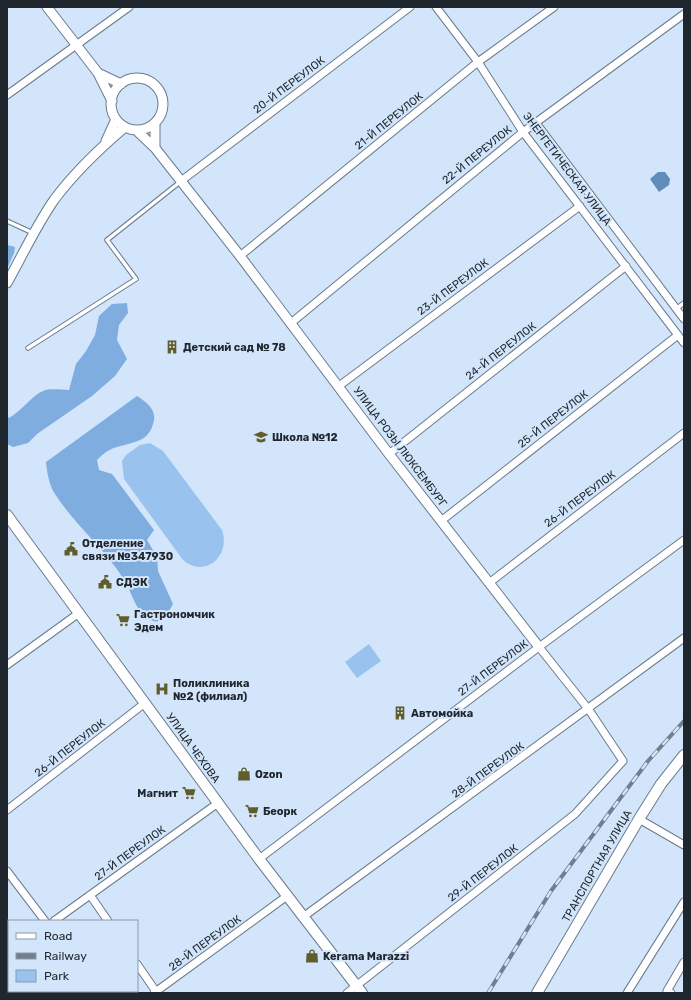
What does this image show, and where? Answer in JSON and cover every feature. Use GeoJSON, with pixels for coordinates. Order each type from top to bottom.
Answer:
{"type":"FeatureCollection","features":[{"type":"Feature","properties":{"kind":"main road","name":"УЛИЦА ЧЕХОВА"},"geometry":{"type":"LineString","coordinates":[[8,517],[259,859],[359,990]]}},
{"type":"Feature","properties":{"kind":"main road","name":"ТРАНСПОРТНАЯ УЛИЦА"},"geometry":{"type":"LineString","coordinates":[[537,993],[639,819],[661,784],[684,755]]}},
{"type":"Feature","properties":{"kind":"street"},"geometry":{"type":"LineString","coordinates":[[47,7],[98,73],[112,101]]}},
{"type":"Feature","properties":{"kind":"street"},"geometry":{"type":"LineString","coordinates":[[7,95],[129,7]]}},
{"type":"Feature","properties":{"kind":"street","name":"20-Й ПЕРЕУЛОК"},"geometry":{"type":"LineString","coordinates":[[181,181],[410,7]]}},
{"type":"Feature","properties":{"kind":"street","name":"ЭНЕРГЕТИЧЕСКАЯ УЛИЦА"},"geometry":{"type":"LineString","coordinates":[[436,7],[478,62],[523,132],[684,343]]}},
{"type":"Feature","properties":{"kind":"street","name":"21-Й ПЕРЕУЛОК"},"geometry":{"type":"LineString","coordinates":[[240,256],[478,62],[554,7]]}},
{"type":"Feature","properties":{"kind":"street","name":"22-Й ПЕРЕУЛОК"},"geometry":{"type":"LineString","coordinates":[[291,323],[523,132],[684,14]]}},
{"type":"Feature","properties":{"kind":"street"},"geometry":{"type":"LineString","coordinates":[[98,73],[121,84]]}},
{"type":"Feature","properties":{"kind":"street"},"geometry":{"type":"LineString","coordinates":[[105,144],[116,119],[112,108],[114,94],[121,84],[130,80],[144,80],[152,83],[160,91],[163,105],[159,119],[155,124],[146,129],[136,130]]}},
{"type":"Feature","properties":{"kind":"street","name":"УЛИЦА РОЗЫ ЛЮКСЕМБУРГ"},"geometry":{"type":"LineString","coordinates":[[116,119],[125,127],[136,130],[155,148],[240,256],[488,583],[589,710],[623,761]]}},
{"type":"Feature","properties":{"kind":"street"},"geometry":{"type":"LineString","coordinates":[[536,123],[684,320]]}},
{"type":"Feature","properties":{"kind":"street"},"geometry":{"type":"LineString","coordinates":[[155,124],[155,148]]}},
{"type":"Feature","properties":{"kind":"street"},"geometry":{"type":"LineString","coordinates":[[7,283],[54,201],[73,177],[105,144],[125,127]]}},
{"type":"Feature","properties":{"kind":"street","name":"23-Й ПЕРЕУЛОК"},"geometry":{"type":"LineString","coordinates":[[339,386],[580,206]]}},
{"type":"Feature","properties":{"kind":"street","name":"24-Й ПЕРЕУЛОК"},"geometry":{"type":"LineString","coordinates":[[389,454],[626,266]]}},
{"type":"Feature","properties":{"kind":"street"},"geometry":{"type":"LineString","coordinates":[[641,285],[651,277]]}},
{"type":"Feature","properties":{"kind":"street","name":"25-Й ПЕРЕУЛОК"},"geometry":{"type":"LineString","coordinates":[[441,521],[678,335]]}},
{"type":"Feature","properties":{"kind":"street","name":"26-Й ПЕРЕУЛОК"},"geometry":{"type":"LineString","coordinates":[[488,583],[684,434]]}},
{"type":"Feature","properties":{"kind":"street","name":"27-Й ПЕРЕУЛОК"},"geometry":{"type":"LineString","coordinates":[[259,859],[539,647],[684,540]]}},
{"type":"Feature","properties":{"kind":"street"},"geometry":{"type":"LineString","coordinates":[[7,665],[79,613]]}},
{"type":"Feature","properties":{"kind":"street","name":"28-Й ПЕРЕУЛОК"},"geometry":{"type":"LineString","coordinates":[[304,917],[589,710],[684,638]]}},
{"type":"Feature","properties":{"kind":"street","name":"26-Й ПЕРЕУЛОК"},"geometry":{"type":"LineString","coordinates":[[7,810],[145,703]]}},
{"type":"Feature","properties":{"kind":"street","name":"29-Й ПЕРЕУЛОК"},"geometry":{"type":"LineString","coordinates":[[347,993],[359,990],[575,814],[623,761]]}},
{"type":"Feature","properties":{"kind":"street","name":"27-Й ПЕРЕУЛОК"},"geometry":{"type":"LineString","coordinates":[[55,920],[218,802]]}},
{"type":"Feature","properties":{"kind":"street"},"geometry":{"type":"LineString","coordinates":[[639,819],[684,845]]}},
{"type":"Feature","properties":{"kind":"street"},"geometry":{"type":"LineString","coordinates":[[7,871],[44,920]]}},
{"type":"Feature","properties":{"kind":"street"},"geometry":{"type":"LineString","coordinates":[[90,895],[107,920]]}},
{"type":"Feature","properties":{"kind":"street","name":"28-Й ПЕРЕУЛОК"},"geometry":{"type":"LineString","coordinates":[[156,993],[287,896]]}},
{"type":"Feature","properties":{"kind":"street"},"geometry":{"type":"LineString","coordinates":[[627,993],[684,902]]}},
{"type":"Feature","properties":{"kind":"street"},"geometry":{"type":"LineString","coordinates":[[669,992],[684,962]]}},
{"type":"Feature","properties":{"kind":"street"},"geometry":{"type":"LineString","coordinates":[[138,966],[156,993]]}},
{"type":"Feature","properties":{"kind":"lane"},"geometry":{"type":"LineString","coordinates":[[28,348],[136,280],[107,240],[181,181]]}},
{"type":"Feature","properties":{"kind":"lane"},"geometry":{"type":"LineString","coordinates":[[7,220],[34,234]]}},
{"type":"Feature","properties":{"kind":"lane"},"geometry":{"type":"LineString","coordinates":[[676,309],[684,303]]}},
{"type":"Feature","properties":{"kind":"green space"},"geometry":{"type":"Polygon","coordinates":[[[150,443],[163,451],[222,530],[224,540],[223,548],[214,562],[207,566],[200,567],[191,565],[183,560],[124,479],[122,461],[126,455],[140,445],[150,443]]]}},
{"type":"Feature","properties":{"kind":"green space"},"geometry":{"type":"Polygon","coordinates":[[[369,644],[381,661],[357,678],[345,662],[369,644]]]}},
{"type":"Feature","properties":{"kind":"shaded area"},"geometry":{"type":"Polygon","coordinates":[[[658,172],[665,172],[670,179],[669,185],[659,192],[650,179],[658,172]]]}},
{"type":"Feature","properties":{"kind":"shaded area"},"geometry":{"type":"Polygon","coordinates":[[[7,245],[15,247],[7,269],[7,245]]]}},
{"type":"Feature","properties":{"kind":"shaded area"},"geometry":{"type":"Polygon","coordinates":[[[127,303],[128,313],[119,325],[117,340],[127,359],[115,376],[92,396],[37,434],[28,443],[13,447],[7,444],[7,415],[9,418],[14,415],[35,396],[43,391],[52,389],[69,390],[76,364],[86,351],[95,335],[99,316],[112,304],[127,303]]]}},
{"type":"Feature","properties":{"kind":"shaded area"},"geometry":{"type":"Polygon","coordinates":[[[137,396],[152,409],[154,420],[151,429],[142,439],[113,448],[97,460],[99,470],[112,474],[154,530],[147,540],[157,557],[158,571],[173,604],[165,617],[159,621],[151,620],[141,612],[137,607],[126,583],[115,567],[71,516],[55,494],[51,487],[46,462],[137,396]]]}},
{"type":"Feature","properties":{"kind":"railway"},"geometry":{"type":"LineString","coordinates":[[488,993],[551,891],[648,761],[684,721]]}},
{"type":"Feature","properties":{"kind":"place","name":"Детский сад № 78"},"geometry":{"type":"Point","coordinates":[172,347]}},
{"type":"Feature","properties":{"kind":"place","name":"Школа №12"},"geometry":{"type":"Point","coordinates":[261,437]}},
{"type":"Feature","properties":{"kind":"place","name":"Отделение связи №347930"},"geometry":{"type":"Point","coordinates":[71,549]}},
{"type":"Feature","properties":{"kind":"place","name":"СДЭК"},"geometry":{"type":"Point","coordinates":[105,582]}},
{"type":"Feature","properties":{"kind":"place","name":"Гастрономчик Эдем"},"geometry":{"type":"Point","coordinates":[123,620]}},
{"type":"Feature","properties":{"kind":"place","name":"Поликлиника №2 (филиал)"},"geometry":{"type":"Point","coordinates":[162,689]}},
{"type":"Feature","properties":{"kind":"place","name":"Автомойка"},"geometry":{"type":"Point","coordinates":[400,713]}},
{"type":"Feature","properties":{"kind":"place","name":"Ozon"},"geometry":{"type":"Point","coordinates":[244,774]}},
{"type":"Feature","properties":{"kind":"place","name":"Магнит"},"geometry":{"type":"Point","coordinates":[189,793]}},
{"type":"Feature","properties":{"kind":"place","name":"Беорк"},"geometry":{"type":"Point","coordinates":[252,811]}},
{"type":"Feature","properties":{"kind":"place","name":"Kerama Marazzi"},"geometry":{"type":"Point","coordinates":[312,956]}}]}
